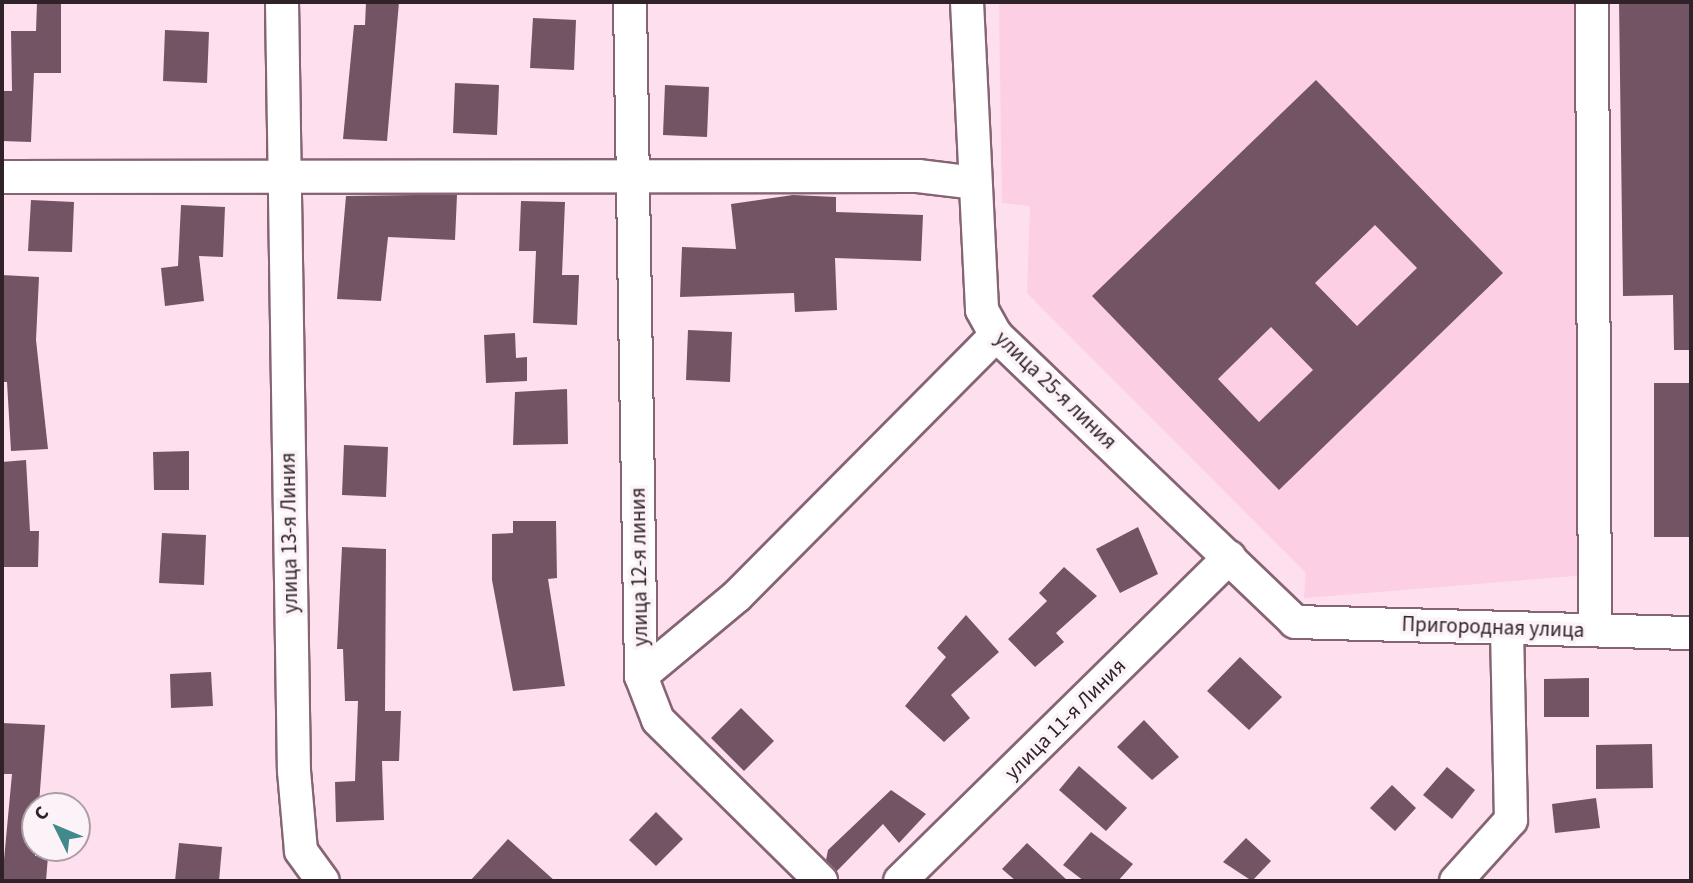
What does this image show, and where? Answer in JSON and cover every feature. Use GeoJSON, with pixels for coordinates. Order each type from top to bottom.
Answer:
{"type":"FeatureCollection","features":[{"type":"Feature","properties":{"kind":"street","name":"улица 13-я Линия"},"geometry":{"type":"LineString","coordinates":[[282,2],[294,771],[301,851],[323,881]]}},
{"type":"Feature","properties":{"kind":"street","name":"улица 12-я линия"},"geometry":{"type":"LineString","coordinates":[[630,2],[640,676],[658,720],[821,881]]}},
{"type":"Feature","properties":{"kind":"street","name":"улица 25-я линия"},"geometry":{"type":"LineString","coordinates":[[967,2],[982,310],[996,335],[1230,556],[1295,622]]}},
{"type":"Feature","properties":{"kind":"street"},"geometry":{"type":"LineString","coordinates":[[1592,2],[1595,630]]}},
{"type":"Feature","properties":{"kind":"street"},"geometry":{"type":"LineString","coordinates":[[2,177],[632,181],[868,176],[975,183]]}},
{"type":"Feature","properties":{"kind":"street"},"geometry":{"type":"LineString","coordinates":[[640,676],[737,596],[996,335]]}},
{"type":"Feature","properties":{"kind":"street","name":"улица 11-я Линия"},"geometry":{"type":"LineString","coordinates":[[900,881],[1230,556]]}},
{"type":"Feature","properties":{"kind":"street","name":"Пригородная улица"},"geometry":{"type":"LineString","coordinates":[[1295,622],[1691,633]]}},
{"type":"Feature","properties":{"kind":"street"},"geometry":{"type":"LineString","coordinates":[[1456,881],[1511,820],[1507,628]]}},
{"type":"Feature","properties":{"kind":"shaded area"},"geometry":{"type":"Polygon","coordinates":[[[999,2],[1575,2],[1586,575],[1304,598],[1306,573],[1027,293],[1030,206],[1002,203],[999,2]]]}},
{"type":"Feature","properties":{"kind":"building"},"geometry":{"type":"Polygon","coordinates":[[[37,2],[61,2],[61,73],[34,73],[31,142],[2,141],[2,91],[12,91],[11,31],[36,31],[37,2]]]}},
{"type":"Feature","properties":{"kind":"building"},"geometry":{"type":"Polygon","coordinates":[[[366,2],[399,2],[387,141],[343,139],[354,25],[365,25],[366,2]]]}},
{"type":"Feature","properties":{"kind":"building"},"geometry":{"type":"Polygon","coordinates":[[[1619,2],[1690,2],[1691,350],[1674,350],[1673,295],[1623,296],[1619,2]]]}},
{"type":"Feature","properties":{"kind":"building"},"geometry":{"type":"Polygon","coordinates":[[[533,18],[576,20],[574,70],[530,68],[533,18]]]}},
{"type":"Feature","properties":{"kind":"building"},"geometry":{"type":"Polygon","coordinates":[[[165,30],[209,32],[207,83],[163,81],[165,30]]]}},
{"type":"Feature","properties":{"kind":"building"},"geometry":{"type":"Polygon","coordinates":[[[1316,80],[1503,273],[1279,490],[1092,296],[1316,80]],[[1375,225],[1315,283],[1357,326],[1417,268],[1375,225]],[[1271,327],[1218,379],[1259,422],[1313,370],[1271,327]]]}},
{"type":"Feature","properties":{"kind":"building"},"geometry":{"type":"Polygon","coordinates":[[[455,83],[499,85],[497,135],[453,133],[455,83]]]}},
{"type":"Feature","properties":{"kind":"building"},"geometry":{"type":"Polygon","coordinates":[[[665,85],[709,87],[707,137],[663,135],[665,85]]]}},
{"type":"Feature","properties":{"kind":"building"},"geometry":{"type":"Polygon","coordinates":[[[457,195],[455,240],[388,237],[381,301],[337,299],[346,196],[457,195]]]}},
{"type":"Feature","properties":{"kind":"building"},"geometry":{"type":"Polygon","coordinates":[[[793,195],[836,197],[836,212],[923,215],[921,261],[835,258],[837,310],[795,312],[794,293],[680,297],[682,247],[736,249],[731,204],[793,195]]]}},
{"type":"Feature","properties":{"kind":"building"},"geometry":{"type":"Polygon","coordinates":[[[31,200],[74,202],[72,252],[28,251],[31,200]]]}},
{"type":"Feature","properties":{"kind":"building"},"geometry":{"type":"Polygon","coordinates":[[[521,201],[565,202],[562,275],[579,275],[577,325],[533,323],[536,251],[519,251],[521,201]]]}},
{"type":"Feature","properties":{"kind":"building"},"geometry":{"type":"Polygon","coordinates":[[[181,205],[225,207],[223,257],[199,256],[204,301],[165,306],[161,268],[178,266],[181,205]]]}},
{"type":"Feature","properties":{"kind":"building"},"geometry":{"type":"Polygon","coordinates":[[[2,275],[39,277],[36,340],[48,449],[11,451],[7,382],[2,382],[2,275]]]}},
{"type":"Feature","properties":{"kind":"building"},"geometry":{"type":"Polygon","coordinates":[[[688,330],[732,332],[730,382],[686,380],[688,330]]]}},
{"type":"Feature","properties":{"kind":"building"},"geometry":{"type":"Polygon","coordinates":[[[515,333],[516,358],[527,357],[527,381],[486,383],[484,335],[515,333]]]}},
{"type":"Feature","properties":{"kind":"building"},"geometry":{"type":"Polygon","coordinates":[[[1654,383],[1691,383],[1691,537],[1654,537],[1654,383]]]}},
{"type":"Feature","properties":{"kind":"building"},"geometry":{"type":"Polygon","coordinates":[[[567,389],[568,444],[513,445],[515,392],[567,389]]]}},
{"type":"Feature","properties":{"kind":"building"},"geometry":{"type":"Polygon","coordinates":[[[344,445],[388,447],[386,497],[342,495],[344,445]]]}},
{"type":"Feature","properties":{"kind":"building"},"geometry":{"type":"Polygon","coordinates":[[[189,451],[189,490],[154,490],[153,452],[189,451]]]}},
{"type":"Feature","properties":{"kind":"building"},"geometry":{"type":"Polygon","coordinates":[[[26,460],[30,531],[39,531],[38,567],[2,567],[2,462],[26,460]]]}},
{"type":"Feature","properties":{"kind":"building"},"geometry":{"type":"Polygon","coordinates":[[[513,521],[556,521],[557,578],[548,579],[565,686],[513,691],[492,580],[492,534],[513,533],[513,521]]]}},
{"type":"Feature","properties":{"kind":"building"},"geometry":{"type":"Polygon","coordinates":[[[1138,527],[1158,574],[1120,593],[1096,549],[1138,527]]]}},
{"type":"Feature","properties":{"kind":"building"},"geometry":{"type":"Polygon","coordinates":[[[162,533],[206,535],[204,585],[159,583],[162,533]]]}},
{"type":"Feature","properties":{"kind":"building"},"geometry":{"type":"Polygon","coordinates":[[[342,547],[386,549],[385,711],[401,711],[399,761],[382,761],[384,820],[336,822],[335,782],[355,781],[358,701],[345,701],[343,649],[337,649],[342,547]]]}},
{"type":"Feature","properties":{"kind":"building"},"geometry":{"type":"Polygon","coordinates":[[[1064,567],[1097,596],[1056,633],[1064,642],[1035,667],[1008,639],[1047,601],[1039,593],[1064,567]]]}},
{"type":"Feature","properties":{"kind":"building"},"geometry":{"type":"Polygon","coordinates":[[[966,615],[999,652],[951,695],[970,718],[944,742],[905,706],[946,657],[937,648],[966,615]]]}},
{"type":"Feature","properties":{"kind":"building"},"geometry":{"type":"Polygon","coordinates":[[[1240,657],[1282,697],[1249,730],[1207,691],[1240,657]]]}},
{"type":"Feature","properties":{"kind":"building"},"geometry":{"type":"Polygon","coordinates":[[[211,672],[213,706],[171,708],[170,674],[211,672]]]}},
{"type":"Feature","properties":{"kind":"building"},"geometry":{"type":"Polygon","coordinates":[[[1589,678],[1589,717],[1544,717],[1544,679],[1589,678]]]}},
{"type":"Feature","properties":{"kind":"building"},"geometry":{"type":"Polygon","coordinates":[[[741,708],[774,741],[744,771],[711,738],[741,708]]]}},
{"type":"Feature","properties":{"kind":"building"},"geometry":{"type":"Polygon","coordinates":[[[1144,720],[1179,757],[1152,780],[1117,747],[1144,720]]]}},
{"type":"Feature","properties":{"kind":"building"},"geometry":{"type":"Polygon","coordinates":[[[2,723],[45,725],[40,792],[21,792],[21,862],[48,862],[46,881],[2,881],[12,774],[2,774],[2,723]]]}},
{"type":"Feature","properties":{"kind":"building"},"geometry":{"type":"Polygon","coordinates":[[[1652,744],[1653,788],[1596,789],[1596,745],[1652,744]]]}},
{"type":"Feature","properties":{"kind":"building"},"geometry":{"type":"Polygon","coordinates":[[[1079,766],[1127,808],[1106,831],[1059,790],[1079,766]]]}},
{"type":"Feature","properties":{"kind":"building"},"geometry":{"type":"Polygon","coordinates":[[[1447,767],[1475,790],[1452,819],[1423,795],[1447,767]]]}},
{"type":"Feature","properties":{"kind":"building"},"geometry":{"type":"Polygon","coordinates":[[[1392,785],[1416,808],[1395,831],[1370,808],[1392,785]]]}},
{"type":"Feature","properties":{"kind":"building"},"geometry":{"type":"Polygon","coordinates":[[[891,790],[926,814],[899,843],[883,824],[836,872],[826,860],[828,850],[891,790]]]}},
{"type":"Feature","properties":{"kind":"building"},"geometry":{"type":"Polygon","coordinates":[[[1596,798],[1600,828],[1555,833],[1552,804],[1596,798]]]}},
{"type":"Feature","properties":{"kind":"building"},"geometry":{"type":"Polygon","coordinates":[[[656,812],[683,839],[656,866],[629,840],[656,812]]]}},
{"type":"Feature","properties":{"kind":"building"},"geometry":{"type":"Polygon","coordinates":[[[1091,832],[1133,864],[1118,881],[1084,881],[1063,865],[1091,832]]]}},
{"type":"Feature","properties":{"kind":"building"},"geometry":{"type":"Polygon","coordinates":[[[1246,838],[1271,861],[1252,881],[1223,862],[1246,838]]]}},
{"type":"Feature","properties":{"kind":"building"},"geometry":{"type":"Polygon","coordinates":[[[508,839],[555,881],[470,881],[508,839]]]}},
{"type":"Feature","properties":{"kind":"building"},"geometry":{"type":"Polygon","coordinates":[[[179,843],[222,847],[219,881],[175,881],[179,843]]]}},
{"type":"Feature","properties":{"kind":"building"},"geometry":{"type":"Polygon","coordinates":[[[1027,843],[1068,881],[1016,881],[1002,869],[1027,843]]]}}]}
